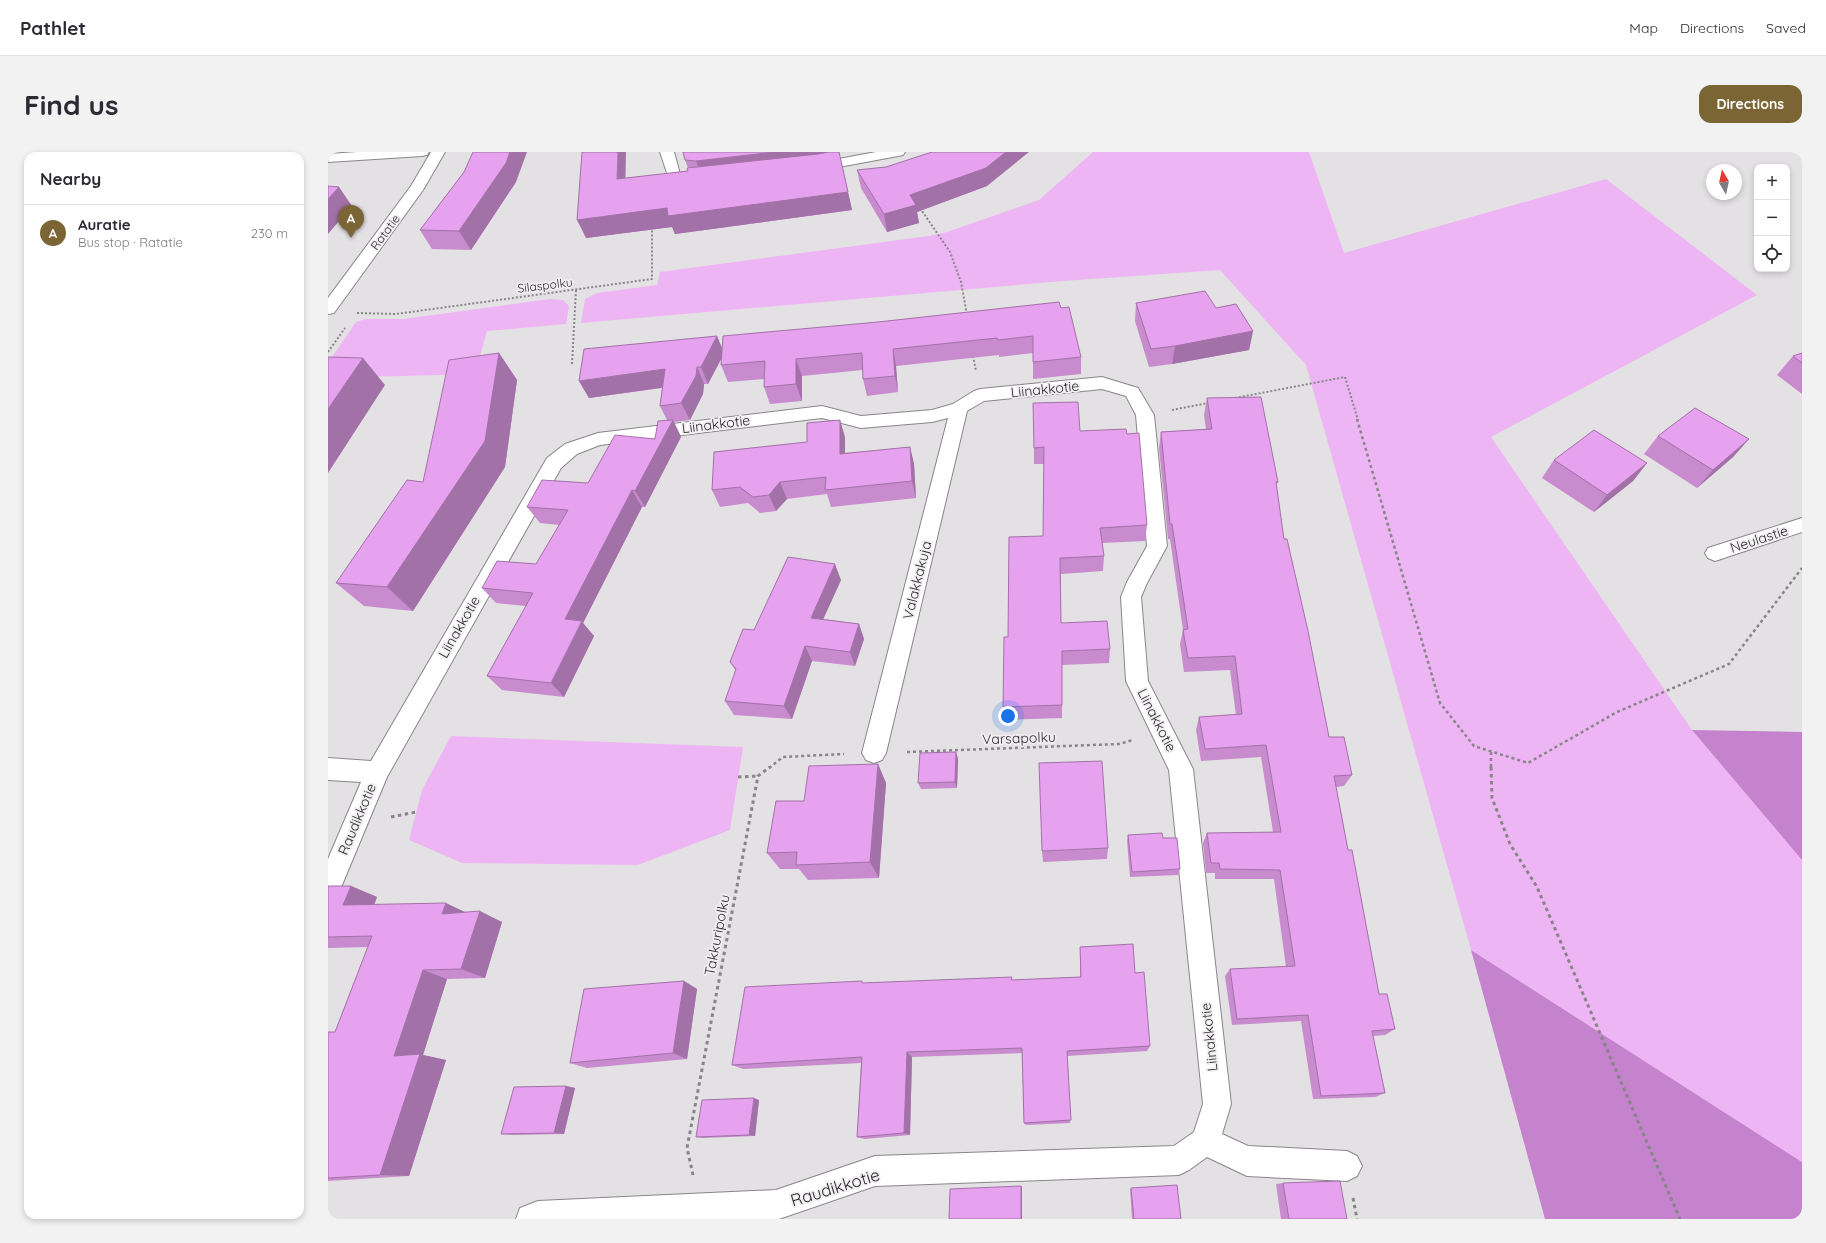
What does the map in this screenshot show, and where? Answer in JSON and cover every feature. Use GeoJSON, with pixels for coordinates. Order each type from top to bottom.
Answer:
{"type":"FeatureCollection","features":[{"type":"Feature","properties":{"kind":"street"},"geometry":{"type":"LineString","coordinates":[[328,158],[422,152]]}},
{"type":"Feature","properties":{"kind":"street","name":"Ratatie"},"geometry":{"type":"LineString","coordinates":[[328,309],[418,187],[438,152]]}},
{"type":"Feature","properties":{"kind":"street"},"geometry":{"type":"LineString","coordinates":[[667,152],[674,176],[682,180],[716,180]]}},
{"type":"Feature","properties":{"kind":"street"},"geometry":{"type":"LineString","coordinates":[[800,170],[898,152]]}},
{"type":"Feature","properties":{"kind":"street","name":"Liinakkotie"},"geometry":{"type":"LineString","coordinates":[[377,772],[422,691],[554,463],[571,449],[598,438],[822,412],[861,422],[932,416],[959,408],[980,395],[1102,383],[1132,392],[1145,415],[1157,546],[1136,582],[1131,597],[1137,681],[1181,769],[1217,1104],[1206,1141]]}},
{"type":"Feature","properties":{"kind":"street","name":"Valakkakuja"},"geometry":{"type":"LineString","coordinates":[[874,753],[959,408]]}},
{"type":"Feature","properties":{"kind":"street","name":"Neulastie"},"geometry":{"type":"LineString","coordinates":[[1715,553],[1802,525]]}},
{"type":"Feature","properties":{"kind":"street"},"geometry":{"type":"LineString","coordinates":[[328,769],[377,772]]}},
{"type":"Feature","properties":{"kind":"street","name":"Raudikkotie"},"geometry":{"type":"LineString","coordinates":[[328,888],[377,772]]}},
{"type":"Feature","properties":{"kind":"street"},"geometry":{"type":"LineString","coordinates":[[1206,1141],[1246,1160],[1347,1166]]}},
{"type":"Feature","properties":{"kind":"street","name":"Raudikkotie"},"geometry":{"type":"LineString","coordinates":[[531,1219],[538,1216],[776,1205],[875,1171],[1179,1160],[1206,1141]]}},
{"type":"Feature","properties":{"kind":"path"},"geometry":{"type":"LineString","coordinates":[[919,206],[950,252],[961,282],[967,319]]}},
{"type":"Feature","properties":{"kind":"path","name":"Silaspolku"},"geometry":{"type":"LineString","coordinates":[[356,313],[396,314],[652,279],[652,226]]}},
{"type":"Feature","properties":{"kind":"path"},"geometry":{"type":"LineString","coordinates":[[572,364],[576,290]]}},
{"type":"Feature","properties":{"kind":"path"},"geometry":{"type":"LineString","coordinates":[[972,350],[980,395]]}},
{"type":"Feature","properties":{"kind":"path"},"geometry":{"type":"LineString","coordinates":[[1229,399],[1345,377],[1440,703],[1474,746],[1528,763],[1617,712],[1729,664],[1802,568]]}},
{"type":"Feature","properties":{"kind":"path"},"geometry":{"type":"LineString","coordinates":[[1145,415],[1214,402]]}},
{"type":"Feature","properties":{"kind":"path","name":"Varsapolku"},"geometry":{"type":"LineString","coordinates":[[874,753],[1119,744],[1162,730]]}},
{"type":"Feature","properties":{"kind":"path"},"geometry":{"type":"LineString","coordinates":[[1492,752],[1492,798],[1510,844],[1537,887],[1671,1195],[1680,1219]]}},
{"type":"Feature","properties":{"kind":"path"},"geometry":{"type":"LineString","coordinates":[[738,778],[758,776],[783,756],[874,753]]}},
{"type":"Feature","properties":{"kind":"path","name":"Takkuripolku"},"geometry":{"type":"LineString","coordinates":[[699,1209],[687,1148],[758,776]]}},
{"type":"Feature","properties":{"kind":"shaded area"},"geometry":{"type":"Polygon","coordinates":[[[1093,152],[1309,152],[1344,253],[1606,179],[1757,295],[1491,437],[1692,730],[1802,860],[1802,1162],[1471,950],[1306,365],[1220,270],[1063,281],[581,323],[585,299],[597,293],[657,285],[660,272],[929,236],[947,232],[1039,200],[1093,152]]]}},
{"type":"Feature","properties":{"kind":"shaded area"},"geometry":{"type":"Polygon","coordinates":[[[550,299],[563,300],[569,306],[566,324],[487,331],[475,374],[328,378],[328,363],[356,322],[366,319],[404,319],[550,299]]]}},
{"type":"Feature","properties":{"kind":"shaded area"},"geometry":{"type":"Polygon","coordinates":[[[1692,730],[1802,732],[1802,860],[1692,730]]]}},
{"type":"Feature","properties":{"kind":"shaded area"},"geometry":{"type":"Polygon","coordinates":[[[451,736],[743,747],[730,830],[638,865],[462,863],[409,840],[422,790],[451,736]]]}},
{"type":"Feature","properties":{"kind":"shaded area"},"geometry":{"type":"Polygon","coordinates":[[[1471,950],[1802,1162],[1802,1219],[1545,1219],[1471,950]]]}},
{"type":"Feature","properties":{"kind":"building"},"geometry":{"type":"Polygon","coordinates":[[[473,152],[510,152],[506,163],[459,231],[420,230],[464,172],[473,152]]]}},
{"type":"Feature","properties":{"kind":"building"},"geometry":{"type":"Polygon","coordinates":[[[582,152],[618,152],[617,179],[688,171],[687,168],[839,152],[848,192],[668,216],[667,208],[577,220],[582,152]]]}},
{"type":"Feature","properties":{"kind":"building"},"geometry":{"type":"Polygon","coordinates":[[[683,152],[775,152],[696,161],[685,160],[683,152]]]}},
{"type":"Feature","properties":{"kind":"building"},"geometry":{"type":"Polygon","coordinates":[[[932,152],[1006,152],[986,168],[910,195],[916,205],[884,214],[857,170],[886,167],[932,152]]]}},
{"type":"Feature","properties":{"kind":"building"},"geometry":{"type":"Polygon","coordinates":[[[328,186],[339,187],[328,199],[328,186]]]}},
{"type":"Feature","properties":{"kind":"building"},"geometry":{"type":"Polygon","coordinates":[[[1205,291],[1216,308],[1236,304],[1253,331],[1175,346],[1151,349],[1136,303],[1205,291]]]}},
{"type":"Feature","properties":{"kind":"building"},"geometry":{"type":"Polygon","coordinates":[[[1059,302],[1061,308],[1069,307],[1081,357],[1033,362],[1033,336],[998,340],[997,338],[893,349],[895,376],[863,379],[862,353],[796,359],[796,384],[764,387],[765,361],[721,365],[723,336],[878,322],[1059,302]]]}},
{"type":"Feature","properties":{"kind":"building"},"geometry":{"type":"Polygon","coordinates":[[[717,336],[701,367],[697,367],[696,376],[681,403],[660,406],[665,369],[579,381],[584,349],[717,336]]]}},
{"type":"Feature","properties":{"kind":"building"},"geometry":{"type":"Polygon","coordinates":[[[499,353],[485,441],[387,587],[336,583],[407,480],[423,482],[449,360],[499,353]]]}},
{"type":"Feature","properties":{"kind":"building"},"geometry":{"type":"Polygon","coordinates":[[[1802,353],[1802,363],[1793,356],[1802,353]]]}},
{"type":"Feature","properties":{"kind":"building"},"geometry":{"type":"Polygon","coordinates":[[[328,357],[363,358],[328,409],[328,357]]]}},
{"type":"Feature","properties":{"kind":"building"},"geometry":{"type":"Polygon","coordinates":[[[1261,397],[1278,482],[1276,482],[1284,539],[1287,539],[1308,631],[1329,737],[1344,737],[1352,775],[1334,776],[1348,850],[1352,850],[1379,994],[1387,994],[1395,1029],[1372,1031],[1385,1093],[1321,1096],[1308,1015],[1237,1019],[1230,969],[1295,966],[1280,870],[1220,869],[1219,863],[1211,863],[1207,833],[1281,832],[1266,745],[1205,749],[1199,717],[1242,714],[1235,656],[1188,658],[1183,630],[1188,629],[1172,524],[1170,524],[1161,432],[1212,429],[1207,398],[1261,397]]]}},
{"type":"Feature","properties":{"kind":"building"},"geometry":{"type":"Polygon","coordinates":[[[1078,402],[1080,431],[1126,429],[1127,434],[1139,433],[1147,525],[1100,528],[1104,556],[1060,558],[1061,623],[1107,621],[1110,649],[1062,651],[1062,705],[1003,707],[1004,637],[1008,637],[1009,537],[1043,536],[1044,447],[1034,448],[1033,403],[1078,402]]]}},
{"type":"Feature","properties":{"kind":"building"},"geometry":{"type":"Polygon","coordinates":[[[1695,408],[1749,439],[1713,470],[1658,436],[1695,408]]]}},
{"type":"Feature","properties":{"kind":"building"},"geometry":{"type":"Polygon","coordinates":[[[673,420],[635,491],[632,490],[565,619],[582,621],[551,683],[487,676],[533,593],[482,588],[497,561],[536,564],[568,510],[527,507],[542,480],[588,483],[615,435],[655,439],[658,421],[673,420]]]}},
{"type":"Feature","properties":{"kind":"building"},"geometry":{"type":"Polygon","coordinates":[[[840,420],[840,454],[910,447],[912,481],[825,490],[826,477],[780,482],[769,495],[753,497],[740,487],[712,490],[714,452],[807,442],[807,423],[840,420]]]}},
{"type":"Feature","properties":{"kind":"building"},"geometry":{"type":"Polygon","coordinates":[[[1594,430],[1647,463],[1607,495],[1554,460],[1594,430]]]}},
{"type":"Feature","properties":{"kind":"building"},"geometry":{"type":"Polygon","coordinates":[[[788,557],[835,564],[811,618],[859,624],[850,652],[805,646],[784,706],[725,701],[736,669],[730,662],[743,629],[754,630],[788,557]]]}},
{"type":"Feature","properties":{"kind":"building"},"geometry":{"type":"Polygon","coordinates":[[[956,752],[955,782],[918,783],[920,753],[956,752]]]}},
{"type":"Feature","properties":{"kind":"building"},"geometry":{"type":"Polygon","coordinates":[[[1102,761],[1108,848],[1042,851],[1039,763],[1102,761]]]}},
{"type":"Feature","properties":{"kind":"building"},"geometry":{"type":"Polygon","coordinates":[[[878,764],[870,862],[796,865],[797,852],[767,853],[776,801],[804,801],[809,766],[878,764]]]}},
{"type":"Feature","properties":{"kind":"building"},"geometry":{"type":"Polygon","coordinates":[[[1162,833],[1163,838],[1177,838],[1180,869],[1132,872],[1128,835],[1162,833]]]}},
{"type":"Feature","properties":{"kind":"building"},"geometry":{"type":"Polygon","coordinates":[[[328,886],[351,886],[343,905],[446,903],[442,914],[480,911],[461,969],[423,970],[394,1056],[420,1054],[380,1175],[328,1178],[328,1032],[335,1032],[372,936],[328,937],[328,886]]]}},
{"type":"Feature","properties":{"kind":"building"},"geometry":{"type":"Polygon","coordinates":[[[1133,944],[1135,973],[1144,972],[1150,1046],[1067,1051],[1071,1120],[1024,1123],[1022,1048],[907,1052],[904,1133],[857,1137],[862,1057],[732,1065],[745,987],[862,981],[862,983],[1012,977],[1011,980],[1081,977],[1080,947],[1133,944]]]}},
{"type":"Feature","properties":{"kind":"building"},"geometry":{"type":"Polygon","coordinates":[[[684,981],[673,1053],[570,1063],[584,989],[684,981]]]}},
{"type":"Feature","properties":{"kind":"building"},"geometry":{"type":"Polygon","coordinates":[[[566,1086],[554,1133],[501,1134],[514,1087],[566,1086]]]}},
{"type":"Feature","properties":{"kind":"building"},"geometry":{"type":"Polygon","coordinates":[[[754,1098],[749,1135],[696,1137],[702,1100],[754,1098]]]}},
{"type":"Feature","properties":{"kind":"building"},"geometry":{"type":"Polygon","coordinates":[[[1340,1181],[1347,1219],[1289,1219],[1283,1183],[1340,1181]]]}},
{"type":"Feature","properties":{"kind":"building"},"geometry":{"type":"Polygon","coordinates":[[[1177,1185],[1181,1219],[1134,1219],[1131,1188],[1177,1185]]]}},
{"type":"Feature","properties":{"kind":"building"},"geometry":{"type":"Polygon","coordinates":[[[1021,1186],[1021,1219],[949,1219],[950,1189],[1021,1186]]]}},
{"type":"Feature","properties":{"kind":"place","name":"Auratie"},"geometry":{"type":"Point","coordinates":[351,238]}}]}
